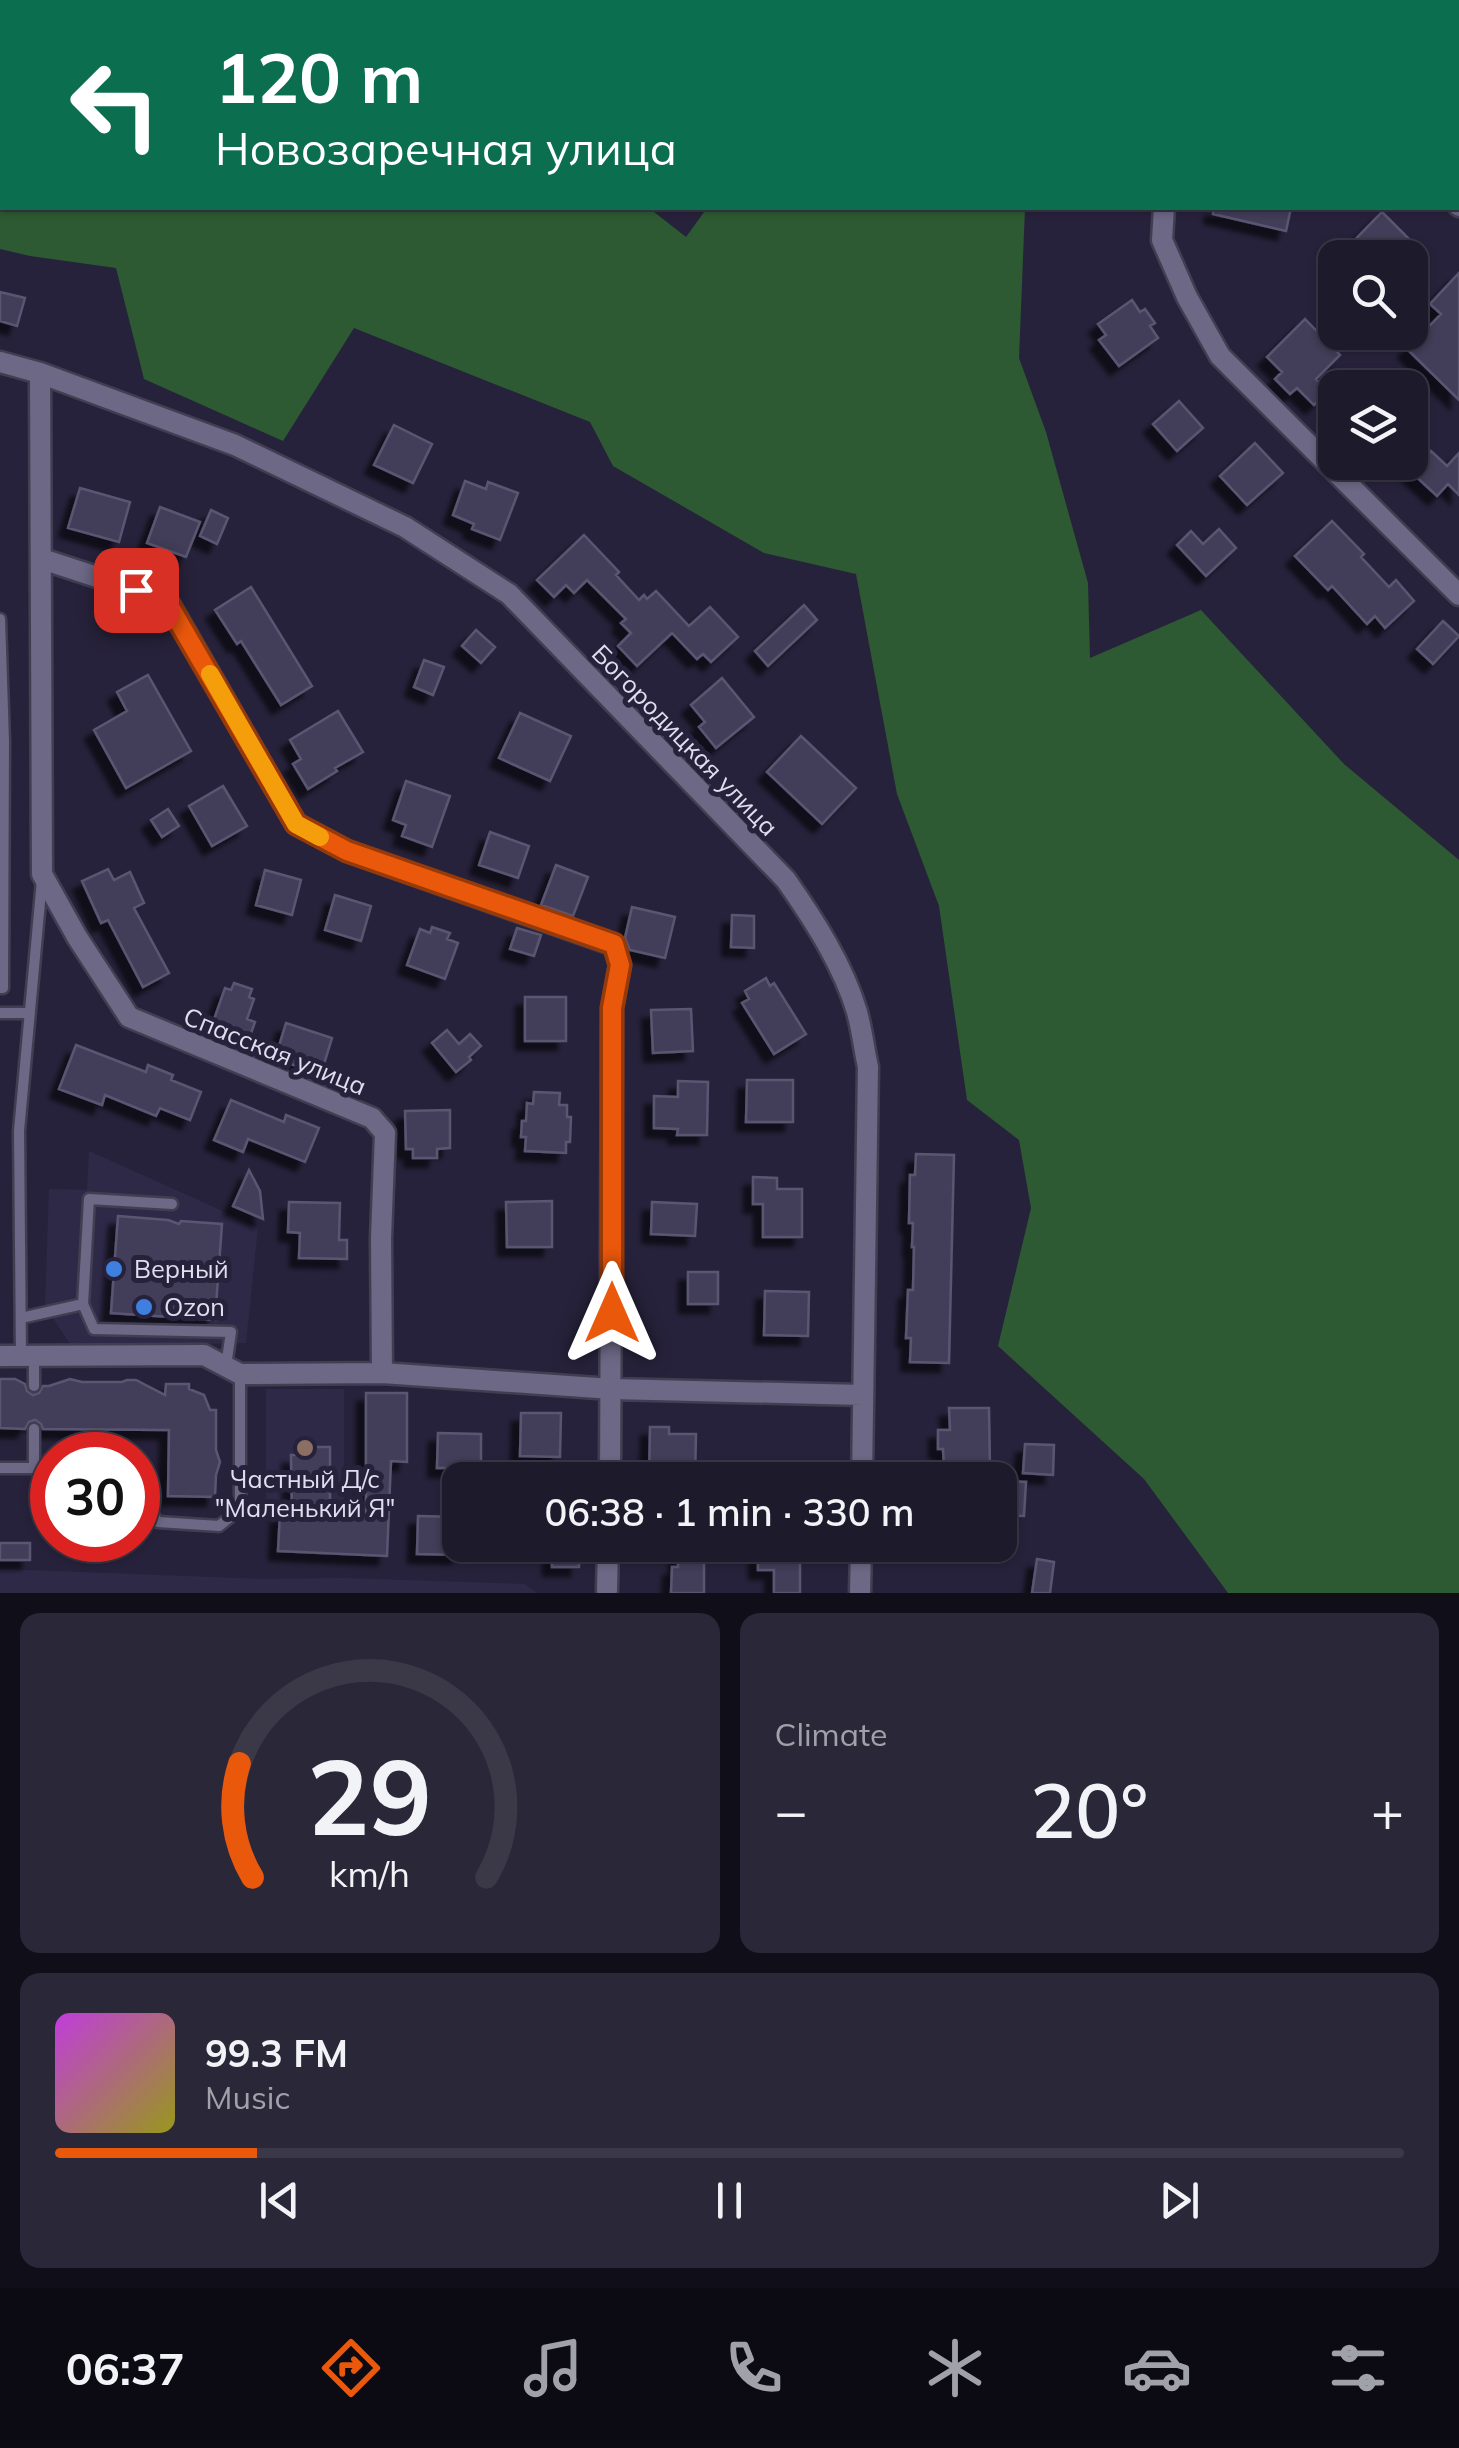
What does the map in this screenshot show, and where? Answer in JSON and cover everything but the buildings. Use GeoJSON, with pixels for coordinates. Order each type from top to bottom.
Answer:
{"type":"FeatureCollection","features":[{"type":"Feature","properties":{"kind":"street"},"geometry":{"type":"LineString","coordinates":[[1164,210],[1162,240],[1187,298],[1220,356],[1457,590]]}},
{"type":"Feature","properties":{"kind":"street","name":"Богородицкая улица"},"geometry":{"type":"LineString","coordinates":[[0,362],[235,445],[405,527],[509,594],[786,880],[813,918],[838,967],[856,1010],[868,1067],[862,1462]]}},
{"type":"Feature","properties":{"kind":"street"},"geometry":{"type":"LineString","coordinates":[[40,373],[42,874]]}},
{"type":"Feature","properties":{"kind":"street"},"geometry":{"type":"LineString","coordinates":[[42,560],[166,600],[296,824],[347,851],[614,944],[620,965],[612,1008],[610,1462]]}},
{"type":"Feature","properties":{"kind":"street","name":"Спасская улица"},"geometry":{"type":"LineString","coordinates":[[42,874],[129,1017],[372,1118],[385,1132],[382,1373]]}},
{"type":"Feature","properties":{"kind":"street"},"geometry":{"type":"LineString","coordinates":[[18,1356],[204,1355],[233,1371],[382,1373],[612,1389],[863,1396]]}},
{"type":"Feature","properties":{"kind":"street"},"geometry":{"type":"LineString","coordinates":[[608,1562],[608,1592]]}},
{"type":"Feature","properties":{"kind":"street"},"geometry":{"type":"LineString","coordinates":[[860,1593],[861,1562]]}},
{"type":"Feature","properties":{"kind":"lane"},"geometry":{"type":"LineString","coordinates":[[0,618],[0,988]]}},
{"type":"Feature","properties":{"kind":"lane"},"geometry":{"type":"LineString","coordinates":[[34,1386],[18,1356],[19,1130],[42,874]]}},
{"type":"Feature","properties":{"kind":"lane"},"geometry":{"type":"LineString","coordinates":[[0,1013],[30,1013]]}},
{"type":"Feature","properties":{"kind":"lane"},"geometry":{"type":"LineString","coordinates":[[160,1522],[219,1526],[240,1509],[231,1332],[94,1329],[83,1304],[89,1199],[172,1204]]}},
{"type":"Feature","properties":{"kind":"lane"},"geometry":{"type":"LineString","coordinates":[[21,1318],[83,1304]]}},
{"type":"Feature","properties":{"kind":"lane"},"geometry":{"type":"LineString","coordinates":[[0,1468],[30,1468]]}},
{"type":"Feature","properties":{"kind":"shaded area"},"geometry":{"type":"Polygon","coordinates":[[[89,1151],[258,1227],[246,1343],[72,1347],[45,1306],[49,1189],[87,1190],[89,1151]]]}},
{"type":"Feature","properties":{"kind":"shaded area","name":"Частный Д/с \"Маленький Я\""},"geometry":{"type":"Polygon","coordinates":[[[266,1389],[344,1389],[344,1507],[266,1507],[266,1389]]]}},
{"type":"Feature","properties":{"kind":"shaded area"},"geometry":{"type":"Polygon","coordinates":[[[0,1569],[525,1584],[537,1593],[0,1593],[0,1569]]]}},
{"type":"Feature","properties":{"kind":"green space"},"geometry":{"type":"Polygon","coordinates":[[[0,210],[652,210],[686,237],[706,210],[1025,210],[1019,358],[1046,432],[1088,583],[1090,658],[1201,610],[1344,764],[1459,860],[1459,1593],[1228,1593],[1144,1479],[998,1346],[1031,1208],[1019,1140],[967,1100],[939,906],[897,794],[856,574],[764,553],[613,466],[590,422],[354,328],[283,441],[144,379],[116,268],[0,249],[0,210]]]}},
{"type":"Feature","properties":{"kind":"slow traffic"},"geometry":{"type":"LineString","coordinates":[[210,674],[296,824],[320,837]]}},
{"type":"Feature","properties":{"kind":"place","name":"Верный"},"geometry":{"type":"Point","coordinates":[114,1269]}},
{"type":"Feature","properties":{"kind":"place","name":"Ozon"},"geometry":{"type":"Point","coordinates":[144,1307]}},
{"type":"Feature","properties":{"kind":"place","name":"Частный Д/с \"Маленький Я\""},"geometry":{"type":"Point","coordinates":[305,1448]}},
{"type":"Feature","properties":{"kind":"route"},"geometry":{"type":"LineString","coordinates":[[136,590],[166,600],[296,824],[347,851],[614,944],[620,965],[612,1008],[612,1313]]}}]}
